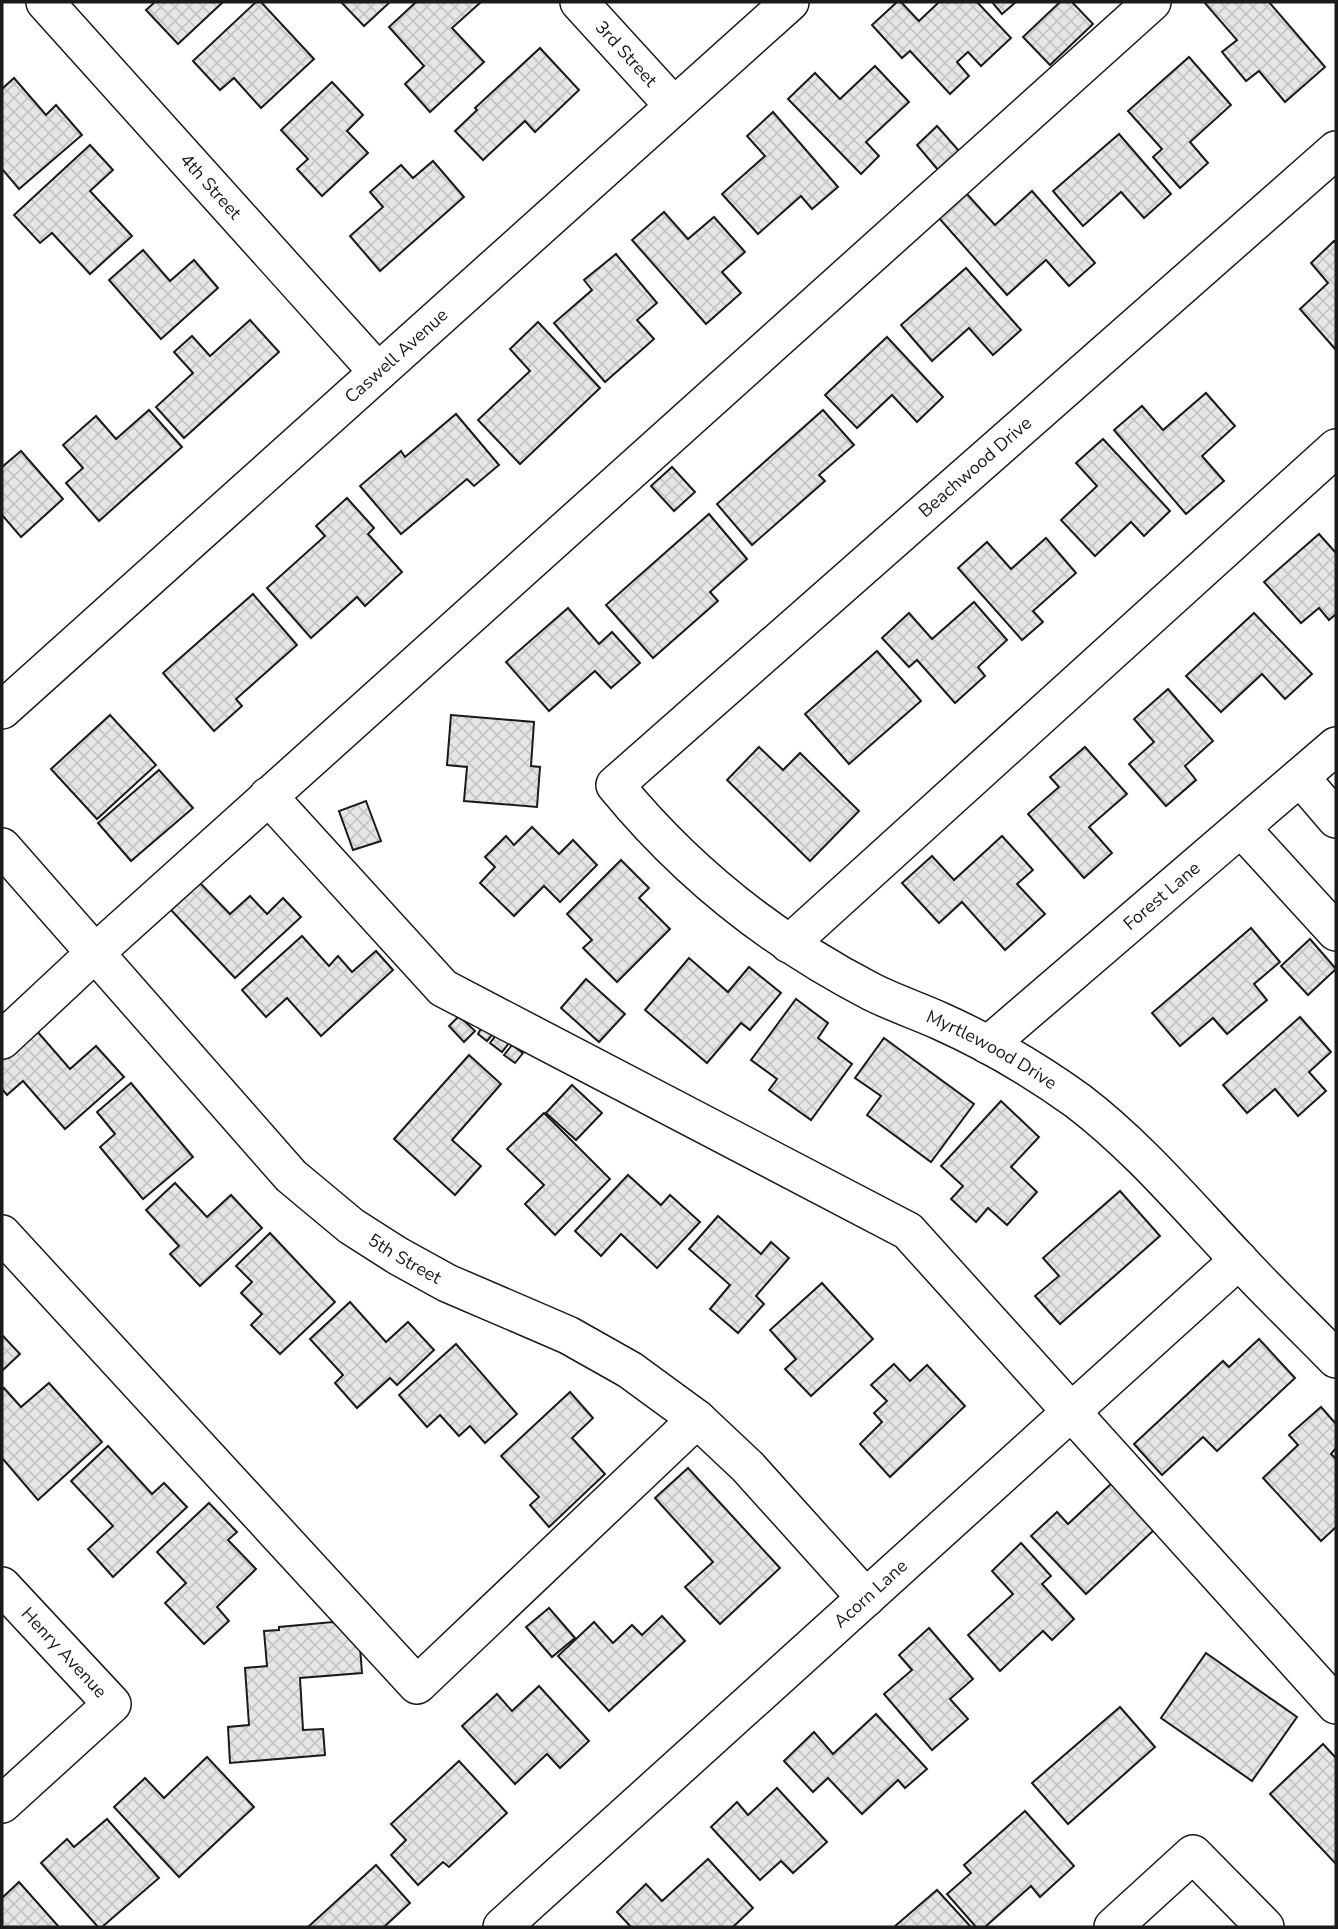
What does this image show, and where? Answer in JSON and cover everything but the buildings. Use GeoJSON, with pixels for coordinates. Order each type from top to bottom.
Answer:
{"type":"FeatureCollection","features":[{"type":"Feature","properties":{"kind":"street","name":"4th Street"},"geometry":{"type":"LineString","coordinates":[[45,2],[378,372]]}},
{"type":"Feature","properties":{"kind":"street","name":"3rd Street"},"geometry":{"type":"LineString","coordinates":[[579,2],[674,106]]}},
{"type":"Feature","properties":{"kind":"street","name":"Caswell Avenue"},"geometry":{"type":"LineString","coordinates":[[2,710],[790,2]]}},
{"type":"Feature","properties":{"kind":"street"},"geometry":{"type":"LineString","coordinates":[[2,1040],[94,953],[1152,2]]}},
{"type":"Feature","properties":{"kind":"street","name":"Beachwood Drive"},"geometry":{"type":"LineString","coordinates":[[615,785],[1336,150]]}},
{"type":"Feature","properties":{"kind":"street"},"geometry":{"type":"LineString","coordinates":[[789,944],[1336,448]]}},
{"type":"Feature","properties":{"kind":"street","name":"Forest Lane"},"geometry":{"type":"LineString","coordinates":[[988,1045],[1336,746]]}},
{"type":"Feature","properties":{"kind":"street"},"geometry":{"type":"LineString","coordinates":[[1300,777],[1336,819]]}},
{"type":"Feature","properties":{"kind":"street","name":"Myrtlewood Drive"},"geometry":{"type":"LineString","coordinates":[[615,785],[699,876],[737,908],[809,958],[875,993],[988,1045],[1078,1102],[1143,1156],[1239,1261],[1336,1359]]}},
{"type":"Feature","properties":{"kind":"street"},"geometry":{"type":"LineString","coordinates":[[268,796],[443,988],[908,1231],[1336,1704]]}},
{"type":"Feature","properties":{"kind":"street"},"geometry":{"type":"LineString","coordinates":[[1241,828],[1336,932]]}},
{"type":"Feature","properties":{"kind":"street","name":"5th Street"},"geometry":{"type":"LineString","coordinates":[[2,847],[291,1177],[351,1226],[398,1256],[447,1283],[568,1335],[630,1370],[697,1419],[748,1467],[866,1598]]}},
{"type":"Feature","properties":{"kind":"street"},"geometry":{"type":"LineString","coordinates":[[2,1234],[417,1685],[697,1419]]}},
{"type":"Feature","properties":{"kind":"street","name":"Acorn Lane"},"geometry":{"type":"LineString","coordinates":[[502,1927],[1239,1261]]}},
{"type":"Feature","properties":{"kind":"street","name":"Henry Avenue"},"geometry":{"type":"LineString","coordinates":[[2,1586],[111,1704],[2,1804]]}},
{"type":"Feature","properties":{"kind":"street"},"geometry":{"type":"LineString","coordinates":[[1113,1927],[1193,1854],[1265,1927]]}}]}
